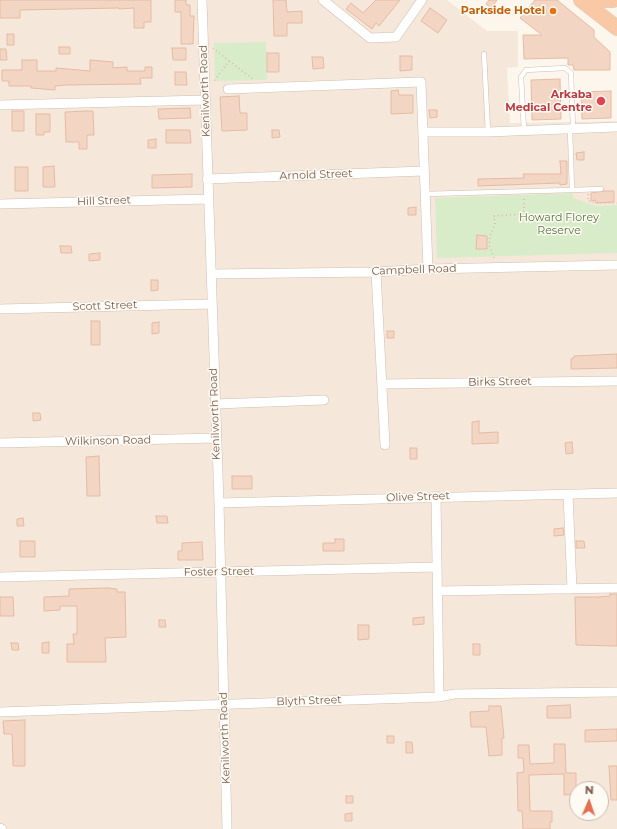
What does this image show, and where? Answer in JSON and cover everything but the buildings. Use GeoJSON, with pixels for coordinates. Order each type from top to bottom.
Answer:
{"type":"FeatureCollection","features":[{"type":"Feature","properties":{"kind":"highway"},"geometry":{"type":"LineString","coordinates":[[581,0],[617,28]]}},
{"type":"Feature","properties":{"kind":"highway"},"geometry":{"type":"LineString","coordinates":[[588,0],[612,0]]}},
{"type":"Feature","properties":{"kind":"street","name":"Kenilworth Road"},"geometry":{"type":"LineString","coordinates":[[202,0],[211,304],[219,503],[227,829]]}},
{"type":"Feature","properties":{"kind":"street"},"geometry":{"type":"LineString","coordinates":[[323,0],[370,38],[396,36],[422,0]]}},
{"type":"Feature","properties":{"kind":"street"},"geometry":{"type":"LineString","coordinates":[[228,89],[421,82],[428,269]]}},
{"type":"Feature","properties":{"kind":"street"},"geometry":{"type":"LineString","coordinates":[[0,105],[205,100]]}},
{"type":"Feature","properties":{"kind":"street"},"geometry":{"type":"LineString","coordinates":[[423,132],[488,132],[617,127]]}},
{"type":"Feature","properties":{"kind":"street","name":"Arnold Street"},"geometry":{"type":"LineString","coordinates":[[208,179],[424,171]]}},
{"type":"Feature","properties":{"kind":"street","name":"Hill Street"},"geometry":{"type":"LineString","coordinates":[[0,204],[208,199]]}},
{"type":"Feature","properties":{"kind":"street","name":"Campbell Road"},"geometry":{"type":"LineString","coordinates":[[211,274],[376,272],[428,269],[617,265]]}},
{"type":"Feature","properties":{"kind":"street"},"geometry":{"type":"LineString","coordinates":[[376,272],[385,445]]}},
{"type":"Feature","properties":{"kind":"street","name":"Scott Street"},"geometry":{"type":"LineString","coordinates":[[0,309],[211,304]]}},
{"type":"Feature","properties":{"kind":"street","name":"Birks Street"},"geometry":{"type":"LineString","coordinates":[[382,384],[617,381]]}},
{"type":"Feature","properties":{"kind":"street"},"geometry":{"type":"LineString","coordinates":[[215,404],[324,400]]}},
{"type":"Feature","properties":{"kind":"street","name":"Wilkinson Road"},"geometry":{"type":"LineString","coordinates":[[0,443],[216,438]]}},
{"type":"Feature","properties":{"kind":"street","name":"Olive Street"},"geometry":{"type":"LineString","coordinates":[[219,503],[436,496],[617,493]]}},
{"type":"Feature","properties":{"kind":"street"},"geometry":{"type":"LineString","coordinates":[[568,494],[572,589]]}},
{"type":"Feature","properties":{"kind":"street"},"geometry":{"type":"LineString","coordinates":[[436,496],[439,697]]}},
{"type":"Feature","properties":{"kind":"street","name":"Foster Street"},"geometry":{"type":"LineString","coordinates":[[0,577],[438,567]]}},
{"type":"Feature","properties":{"kind":"street"},"geometry":{"type":"LineString","coordinates":[[438,591],[617,588]]}},
{"type":"Feature","properties":{"kind":"street","name":"Blyth Street"},"geometry":{"type":"LineString","coordinates":[[0,712],[439,697],[454,694],[617,692]]}},
{"type":"Feature","properties":{"kind":"lane"},"geometry":{"type":"LineString","coordinates":[[484,54],[488,132]]}},
{"type":"Feature","properties":{"kind":"lane"},"geometry":{"type":"LineString","coordinates":[[524,130],[521,77],[526,70],[565,68],[571,73],[572,190]]}},
{"type":"Feature","properties":{"kind":"lane"},"geometry":{"type":"LineString","coordinates":[[425,194],[600,189]]}},
{"type":"Feature","properties":{"kind":"path"},"geometry":{"type":"LineString","coordinates":[[212,48],[253,79]]}},
{"type":"Feature","properties":{"kind":"path"},"geometry":{"type":"LineString","coordinates":[[214,81],[229,61]]}},
{"type":"Feature","properties":{"kind":"path"},"geometry":{"type":"LineString","coordinates":[[588,190],[588,201],[596,204],[617,203]]}},
{"type":"Feature","properties":{"kind":"path"},"geometry":{"type":"LineString","coordinates":[[494,258],[489,245],[490,236],[495,224],[494,216],[524,214],[524,194]]}},
{"type":"Feature","properties":{"kind":"shaded area"},"geometry":{"type":"Polygon","coordinates":[[[0,0],[447,0],[487,31],[518,31],[518,67],[507,68],[510,123],[617,121],[617,829],[0,829],[0,0]]]}},
{"type":"Feature","properties":{"kind":"green space"},"geometry":{"type":"Polygon","coordinates":[[[266,42],[267,80],[215,81],[214,43],[266,42]]]}},
{"type":"Feature","properties":{"kind":"green space","name":"Howard Florey Reserve"},"geometry":{"type":"Polygon","coordinates":[[[573,193],[573,198],[596,206],[617,205],[617,253],[437,258],[435,198],[573,193]]]}},
{"type":"Feature","properties":{"kind":"place","name":"Parkside Hotel"},"geometry":{"type":"Point","coordinates":[553,11]}},
{"type":"Feature","properties":{"kind":"place","name":"Arkaba Medical Centre"},"geometry":{"type":"Point","coordinates":[601,101]}}]}
